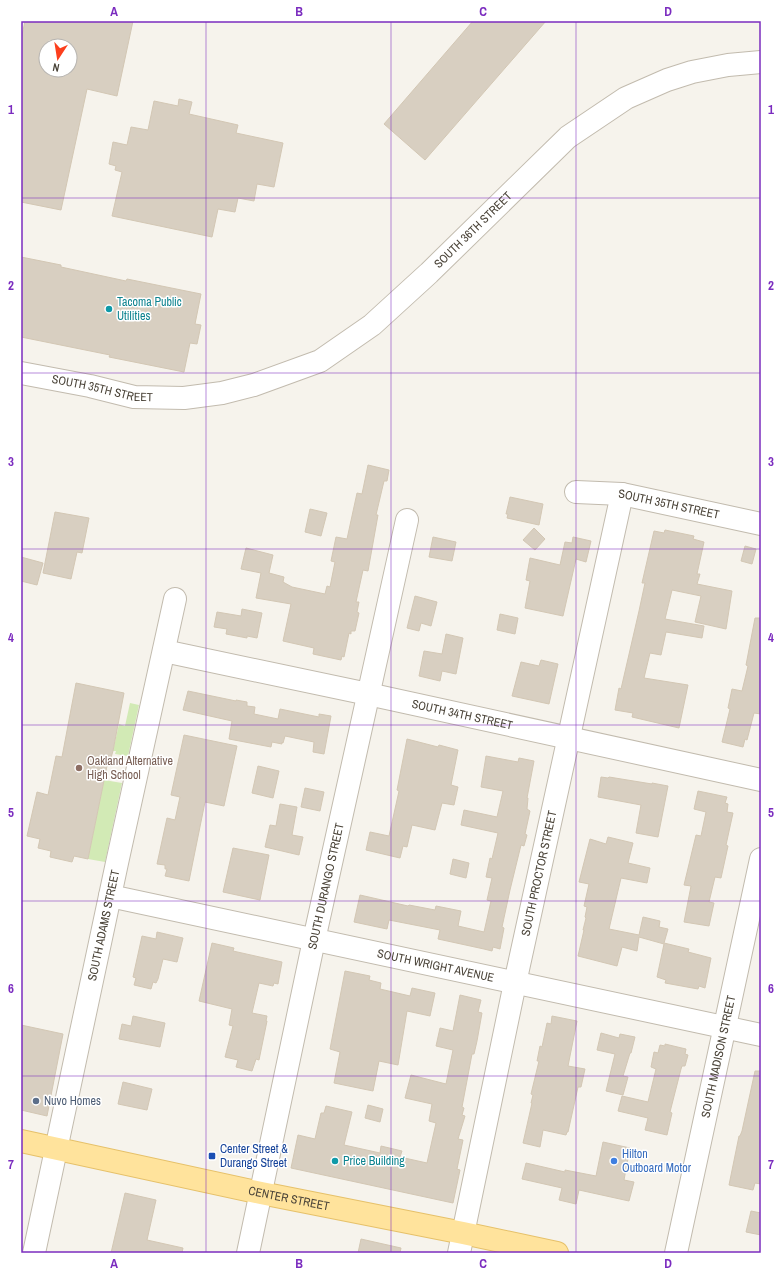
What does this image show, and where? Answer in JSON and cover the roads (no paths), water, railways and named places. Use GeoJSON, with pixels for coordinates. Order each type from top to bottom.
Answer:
{"type":"FeatureCollection","features":[{"type":"Feature","properties":{"kind":"main road","name":"CENTER STREET"},"geometry":{"type":"LineString","coordinates":[[21,1141],[261,1193],[461,1243],[556,1253]]}},
{"type":"Feature","properties":{"kind":"street","name":"SOUTH 36TH STREET"},"geometry":{"type":"LineString","coordinates":[[184,398],[222,393],[254,385],[320,361],[378,320],[429,273],[568,137],[626,98],[667,80],[692,72],[728,65],[761,62]]}},
{"type":"Feature","properties":{"kind":"street","name":"SOUTH 35TH STREET"},"geometry":{"type":"LineString","coordinates":[[21,373],[82,384],[134,396],[184,398]]}},
{"type":"Feature","properties":{"kind":"street","name":"SOUTH 35TH STREET"},"geometry":{"type":"LineString","coordinates":[[576,492],[622,494],[761,524]]}},
{"type":"Feature","properties":{"kind":"street","name":"SOUTH PROCTOR STREET"},"geometry":{"type":"LineString","coordinates":[[461,1243],[515,983],[622,494]]}},
{"type":"Feature","properties":{"kind":"street","name":"SOUTH DURANGO STREET"},"geometry":{"type":"LineString","coordinates":[[248,1253],[314,940],[407,520]]}},
{"type":"Feature","properties":{"kind":"street","name":"SOUTH ADAMS STREET"},"geometry":{"type":"LineString","coordinates":[[34,1253],[175,599]]}},
{"type":"Feature","properties":{"kind":"street","name":"SOUTH 34TH STREET"},"geometry":{"type":"LineString","coordinates":[[164,651],[569,737],[761,780]]}},
{"type":"Feature","properties":{"kind":"street","name":"SOUTH MADISON STREET"},"geometry":{"type":"LineString","coordinates":[[676,1253],[726,1027],[761,859]]}},
{"type":"Feature","properties":{"kind":"street","name":"SOUTH WRIGHT AVENUE"},"geometry":{"type":"LineString","coordinates":[[110,896],[761,1035]]}},
{"type":"Feature","properties":{"kind":"place","name":"Tacoma Public Utilities"},"geometry":{"type":"Point","coordinates":[109,309]}},
{"type":"Feature","properties":{"kind":"place","name":"Oakland Alternative High School"},"geometry":{"type":"Point","coordinates":[79,768]}},
{"type":"Feature","properties":{"kind":"place","name":"Nuvo Homes"},"geometry":{"type":"Point","coordinates":[36,1101]}},
{"type":"Feature","properties":{"kind":"place","name":"Center Street & Durango Street"},"geometry":{"type":"Point","coordinates":[212,1156]}},
{"type":"Feature","properties":{"kind":"place","name":"Price Building"},"geometry":{"type":"Point","coordinates":[335,1161]}},
{"type":"Feature","properties":{"kind":"place","name":"Hilton Outboard Motor"},"geometry":{"type":"Point","coordinates":[614,1161]}}]}
